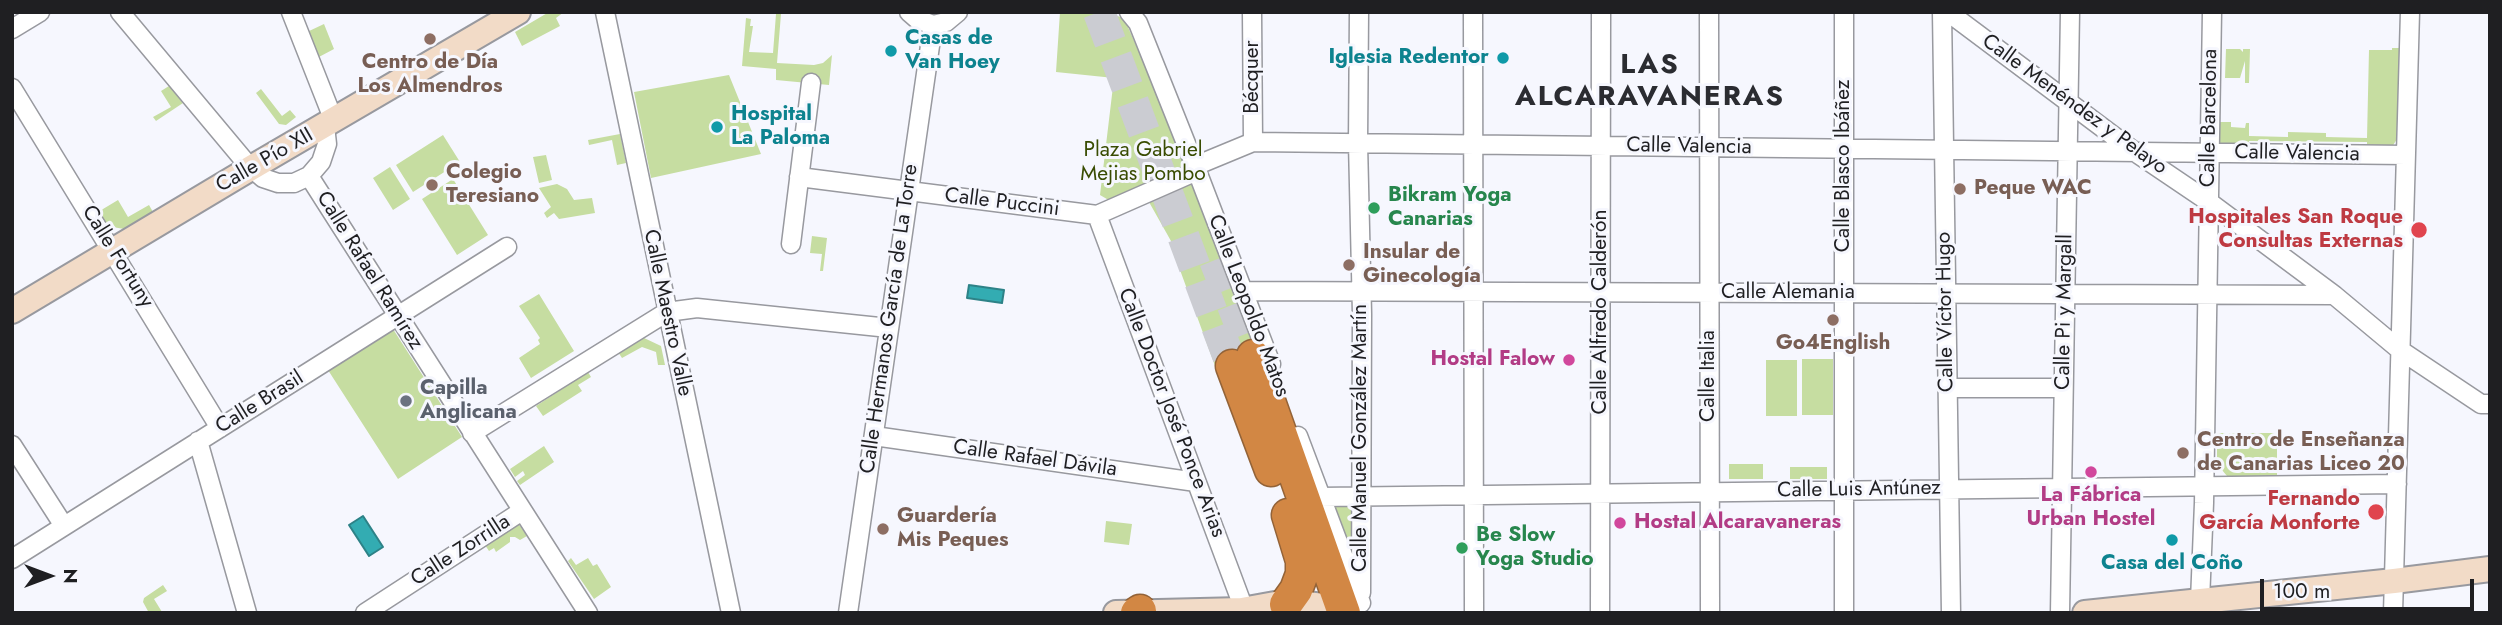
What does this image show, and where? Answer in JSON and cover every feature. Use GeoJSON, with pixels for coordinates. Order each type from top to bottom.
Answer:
{"type":"FeatureCollection","features":[{"type":"Feature","properties":{"kind":"highway"},"geometry":{"type":"LineString","coordinates":[[1264,609],[1296,590],[1302,574],[1301,554],[1243,361],[1352,610]]}},
{"type":"Feature","properties":{"kind":"street"},"geometry":{"type":"LineString","coordinates":[[12,29],[40,12]]}},
{"type":"Feature","properties":{"kind":"street"},"geometry":{"type":"LineString","coordinates":[[120,12],[251,168]]}},
{"type":"Feature","properties":{"kind":"street"},"geometry":{"type":"LineString","coordinates":[[291,12],[329,123]]}},
{"type":"Feature","properties":{"kind":"street","name":"Calle Pío XII"},"geometry":{"type":"LineString","coordinates":[[12,311],[518,12]]}},
{"type":"Feature","properties":{"kind":"street","name":"Calle Maestro Valle"},"geometry":{"type":"LineString","coordinates":[[605,12],[731,613]]}},
{"type":"Feature","properties":{"kind":"street"},"geometry":{"type":"LineString","coordinates":[[909,12],[917,19],[933,25],[946,22],[958,12]]}},
{"type":"Feature","properties":{"kind":"street","name":"Bécquer"},"geometry":{"type":"LineString","coordinates":[[1252,12],[1253,142]]}},
{"type":"Feature","properties":{"kind":"street","name":"Calle Manuel González Martín"},"geometry":{"type":"LineString","coordinates":[[1352,610],[1362,496],[1359,12]]}},
{"type":"Feature","properties":{"kind":"street"},"geometry":{"type":"LineString","coordinates":[[1473,12],[1474,613]]}},
{"type":"Feature","properties":{"kind":"street","name":"Calle Alfredo Calderón"},"geometry":{"type":"LineString","coordinates":[[1600,613],[1601,12]]}},
{"type":"Feature","properties":{"kind":"street","name":"Calle Italia"},"geometry":{"type":"LineString","coordinates":[[1709,12],[1710,613]]}},
{"type":"Feature","properties":{"kind":"street","name":"Calle Blasco Ibáñez"},"geometry":{"type":"LineString","coordinates":[[1844,12],[1844,613]]}},
{"type":"Feature","properties":{"kind":"street","name":"Calle Víctor Hugo"},"geometry":{"type":"LineString","coordinates":[[1942,12],[1951,613]]}},
{"type":"Feature","properties":{"kind":"street","name":"Calle Menéndez y Pelayo"},"geometry":{"type":"LineString","coordinates":[[1948,12],[2135,152],[2209,202],[2334,295],[2400,350],[2481,404],[2490,404]]}},
{"type":"Feature","properties":{"kind":"street","name":"Calle Pi y Margall"},"geometry":{"type":"LineString","coordinates":[[2060,613],[2070,12]]}},
{"type":"Feature","properties":{"kind":"street","name":"Calle Barcelona"},"geometry":{"type":"LineString","coordinates":[[2204,607],[2212,12]]}},
{"type":"Feature","properties":{"kind":"street"},"geometry":{"type":"LineString","coordinates":[[2393,613],[2410,12]]}},
{"type":"Feature","properties":{"kind":"street","name":"Calle Leopoldo Matos"},"geometry":{"type":"LineString","coordinates":[[1136,16],[1320,497],[1352,610]]}},
{"type":"Feature","properties":{"kind":"street","name":"Calle Hermanos García de La Torre"},"geometry":{"type":"LineString","coordinates":[[848,613],[933,25]]}},
{"type":"Feature","properties":{"kind":"street"},"geometry":{"type":"LineString","coordinates":[[791,244],[811,83]]}},
{"type":"Feature","properties":{"kind":"street","name":"Calle Fortuny"},"geometry":{"type":"LineString","coordinates":[[12,88],[220,428]]}},
{"type":"Feature","properties":{"kind":"street","name":"Calle Rafael Ramírez"},"geometry":{"type":"LineString","coordinates":[[251,168],[263,178],[278,183],[294,183],[309,176],[321,162],[327,144],[329,123]]}},
{"type":"Feature","properties":{"kind":"street","name":"Calle Valencia"},"geometry":{"type":"LineString","coordinates":[[1097,215],[1253,142],[2406,155]]}},
{"type":"Feature","properties":{"kind":"street"},"geometry":{"type":"LineString","coordinates":[[2170,175],[2175,162],[2188,152]]}},
{"type":"Feature","properties":{"kind":"street","name":"Calle Rafael Ramírez"},"geometry":{"type":"LineString","coordinates":[[309,176],[588,613]]}},
{"type":"Feature","properties":{"kind":"street","name":"Calle Puccini"},"geometry":{"type":"LineString","coordinates":[[799,177],[1097,215]]}},
{"type":"Feature","properties":{"kind":"street","name":"Calle Doctor José Ponce Arias"},"geometry":{"type":"LineString","coordinates":[[1097,215],[1241,601],[1264,609]]}},
{"type":"Feature","properties":{"kind":"street","name":"Calle Brasil"},"geometry":{"type":"LineString","coordinates":[[12,559],[507,247]]}},
{"type":"Feature","properties":{"kind":"street","name":"Calle Alemania"},"geometry":{"type":"LineString","coordinates":[[1243,291],[2334,295]]}},
{"type":"Feature","properties":{"kind":"street"},"geometry":{"type":"LineString","coordinates":[[472,433],[667,312],[697,308],[889,328]]}},
{"type":"Feature","properties":{"kind":"street"},"geometry":{"type":"LineString","coordinates":[[1947,388],[2063,388]]}},
{"type":"Feature","properties":{"kind":"street","name":"Calle Rafael Dávila"},"geometry":{"type":"LineString","coordinates":[[874,436],[1196,482]]}},
{"type":"Feature","properties":{"kind":"street"},"geometry":{"type":"LineString","coordinates":[[198,441],[247,613]]}},
{"type":"Feature","properties":{"kind":"street"},"geometry":{"type":"LineString","coordinates":[[12,444],[64,526]]}},
{"type":"Feature","properties":{"kind":"street","name":"Calle Luis Antúnez"},"geometry":{"type":"LineString","coordinates":[[1320,497],[2397,484]]}},
{"type":"Feature","properties":{"kind":"street","name":"Calle Zorrilla"},"geometry":{"type":"LineString","coordinates":[[365,613],[522,512]]}},
{"type":"Feature","properties":{"kind":"street"},"geometry":{"type":"LineString","coordinates":[[2085,613],[2204,607],[2490,569]]}},
{"type":"Feature","properties":{"kind":"street"},"geometry":{"type":"LineString","coordinates":[[1131,612],[1323,606],[1352,610]]}},
{"type":"Feature","properties":{"kind":"green space"},"geometry":{"type":"Polygon","coordinates":[[[549,12],[564,12],[556,18],[560,26],[522,46],[515,32],[549,12]]]}},
{"type":"Feature","properties":{"kind":"green space","name":"Plaza Gabriel Mejias Pombo"},"geometry":{"type":"Polygon","coordinates":[[[1060,12],[1124,18],[1189,166],[1261,357],[1218,374],[1176,259],[1180,257],[1149,202],[1116,217],[1112,202],[1100,195],[1114,78],[1056,72],[1060,12]]]}},
{"type":"Feature","properties":{"kind":"green space"},"geometry":{"type":"Polygon","coordinates":[[[776,14],[781,14],[777,63],[814,65],[823,63],[832,55],[829,85],[776,80],[776,69],[742,66],[746,18],[751,19],[750,26],[753,26],[749,52],[773,53],[776,14]]]}},
{"type":"Feature","properties":{"kind":"green space"},"geometry":{"type":"Polygon","coordinates":[[[324,24],[334,49],[317,58],[307,32],[324,24]]]}},
{"type":"Feature","properties":{"kind":"green space"},"geometry":{"type":"Polygon","coordinates":[[[2399,48],[2399,76],[2397,139],[2392,147],[2367,150],[2367,142],[2249,141],[2248,149],[2221,147],[2217,142],[2217,122],[2231,122],[2231,127],[2245,128],[2246,123],[2249,123],[2249,136],[2288,137],[2288,132],[2326,133],[2326,137],[2367,138],[2369,50],[2399,48]]]}},
{"type":"Feature","properties":{"kind":"green space"},"geometry":{"type":"Polygon","coordinates":[[[2226,49],[2240,49],[2243,52],[2243,49],[2250,49],[2249,83],[2245,83],[2245,61],[2240,78],[2225,78],[2226,49]]]}},
{"type":"Feature","properties":{"kind":"green space"},"geometry":{"type":"Polygon","coordinates":[[[729,75],[761,154],[651,178],[634,92],[729,75]]]}},
{"type":"Feature","properties":{"kind":"green space"},"geometry":{"type":"Polygon","coordinates":[[[169,86],[183,103],[156,121],[153,117],[171,107],[161,91],[169,86]]]}},
{"type":"Feature","properties":{"kind":"green space"},"geometry":{"type":"Polygon","coordinates":[[[261,89],[282,116],[290,110],[296,117],[286,125],[279,124],[256,93],[261,89]]]}},
{"type":"Feature","properties":{"kind":"green space"},"geometry":{"type":"Polygon","coordinates":[[[620,134],[626,163],[617,165],[612,140],[589,145],[588,140],[620,134]]]}},
{"type":"Feature","properties":{"kind":"green space"},"geometry":{"type":"Polygon","coordinates":[[[443,135],[460,162],[413,192],[396,165],[443,135]]]}},
{"type":"Feature","properties":{"kind":"green space"},"geometry":{"type":"Polygon","coordinates":[[[546,155],[552,180],[539,183],[533,157],[546,155]]]}},
{"type":"Feature","properties":{"kind":"green space"},"geometry":{"type":"Polygon","coordinates":[[[390,167],[410,199],[393,210],[373,178],[390,167]]]}},
{"type":"Feature","properties":{"kind":"green space"},"geometry":{"type":"Polygon","coordinates":[[[453,179],[488,235],[457,255],[422,199],[453,179]]]}},
{"type":"Feature","properties":{"kind":"green space"},"geometry":{"type":"Polygon","coordinates":[[[557,184],[567,189],[574,200],[592,198],[595,213],[559,219],[554,213],[547,218],[544,213],[551,207],[539,188],[557,184]]]}},
{"type":"Feature","properties":{"kind":"green space"},"geometry":{"type":"Polygon","coordinates":[[[118,200],[128,217],[149,205],[153,212],[124,229],[107,226],[98,212],[118,200]]]}},
{"type":"Feature","properties":{"kind":"green space"},"geometry":{"type":"Polygon","coordinates":[[[812,236],[827,238],[823,271],[820,271],[822,254],[810,253],[812,236]]]}},
{"type":"Feature","properties":{"kind":"green space"},"geometry":{"type":"Polygon","coordinates":[[[539,294],[574,351],[531,378],[519,358],[540,344],[540,338],[519,306],[539,294]]]}},
{"type":"Feature","properties":{"kind":"green space"},"geometry":{"type":"Polygon","coordinates":[[[393,329],[462,437],[398,479],[328,370],[393,329]]]}},
{"type":"Feature","properties":{"kind":"green space"},"geometry":{"type":"Polygon","coordinates":[[[642,337],[661,346],[665,365],[658,365],[656,352],[642,347],[622,358],[618,352],[642,337]]]}},
{"type":"Feature","properties":{"kind":"green space"},"geometry":{"type":"Polygon","coordinates":[[[1802,359],[1833,359],[1833,415],[1802,415],[1802,359]]]}},
{"type":"Feature","properties":{"kind":"green space"},"geometry":{"type":"Polygon","coordinates":[[[1766,360],[1797,360],[1797,416],[1766,416],[1766,360]]]}},
{"type":"Feature","properties":{"kind":"green space"},"geometry":{"type":"Polygon","coordinates":[[[588,372],[591,377],[578,385],[582,391],[543,416],[536,406],[588,372]]]}},
{"type":"Feature","properties":{"kind":"green space"},"geometry":{"type":"Polygon","coordinates":[[[2217,433],[2277,433],[2277,476],[2227,476],[2217,464],[2217,433]]]}},
{"type":"Feature","properties":{"kind":"green space"},"geometry":{"type":"Polygon","coordinates":[[[544,446],[554,462],[520,485],[517,481],[525,475],[523,471],[515,477],[510,469],[544,446]]]}},
{"type":"Feature","properties":{"kind":"green space"},"geometry":{"type":"Polygon","coordinates":[[[1729,464],[1763,464],[1763,479],[1729,479],[1729,464]]]}},
{"type":"Feature","properties":{"kind":"green space"},"geometry":{"type":"Polygon","coordinates":[[[1790,467],[1827,467],[1827,479],[1790,479],[1790,467]]]}},
{"type":"Feature","properties":{"kind":"green space"},"geometry":{"type":"Polygon","coordinates":[[[1354,502],[1353,560],[1333,507],[1336,504],[1354,502]]]}},
{"type":"Feature","properties":{"kind":"green space"},"geometry":{"type":"Polygon","coordinates":[[[1106,521],[1132,524],[1129,545],[1104,542],[1106,521]]]}},
{"type":"Feature","properties":{"kind":"green space"},"geometry":{"type":"Polygon","coordinates":[[[518,523],[527,536],[520,540],[510,537],[510,542],[496,552],[494,548],[489,551],[485,545],[518,523]]]}},
{"type":"Feature","properties":{"kind":"green space"},"geometry":{"type":"Polygon","coordinates":[[[571,558],[576,565],[588,558],[593,566],[597,564],[611,587],[594,599],[568,561],[571,558]]]}},
{"type":"Feature","properties":{"kind":"green space"},"geometry":{"type":"Polygon","coordinates":[[[163,585],[167,591],[154,599],[162,612],[149,613],[143,602],[144,598],[163,585]]]}},
{"type":"Feature","properties":{"kind":"water"},"geometry":{"type":"Polygon","coordinates":[[[969,285],[1004,290],[1002,303],[967,298],[969,285]]]}},
{"type":"Feature","properties":{"kind":"water"},"geometry":{"type":"Polygon","coordinates":[[[363,516],[383,547],[369,556],[349,525],[363,516]]]}},
{"type":"Feature","properties":{"kind":"tunnel"},"geometry":{"type":"LineString","coordinates":[[1099,12],[1232,366]]}},
{"type":"Feature","properties":{"kind":"tunnel"},"geometry":{"type":"LineString","coordinates":[[1215,260],[1253,356]]}},
{"type":"Feature","properties":{"kind":"place","name":"Centro de Día Los Almendros"},"geometry":{"type":"Point","coordinates":[430,39]}},
{"type":"Feature","properties":{"kind":"place","name":"Casas de Van Hoey"},"geometry":{"type":"Point","coordinates":[891,51]}},
{"type":"Feature","properties":{"kind":"place","name":"Iglesia Redentor"},"geometry":{"type":"Point","coordinates":[1503,58]}},
{"type":"Feature","properties":{"kind":"place","name":"Hospital La Paloma"},"geometry":{"type":"Point","coordinates":[717,127]}},
{"type":"Feature","properties":{"kind":"place","name":"Colegio Teresiano"},"geometry":{"type":"Point","coordinates":[432,185]}},
{"type":"Feature","properties":{"kind":"place","name":"Peque WAC"},"geometry":{"type":"Point","coordinates":[1960,189]}},
{"type":"Feature","properties":{"kind":"place","name":"Bikram Yoga Canarias"},"geometry":{"type":"Point","coordinates":[1374,208]}},
{"type":"Feature","properties":{"kind":"place","name":"Hospitales San Roque Consultas Externas"},"geometry":{"type":"Point","coordinates":[2419,230]}},
{"type":"Feature","properties":{"kind":"place","name":"Insular de Ginecología"},"geometry":{"type":"Point","coordinates":[1349,265]}},
{"type":"Feature","properties":{"kind":"place","name":"Go4English"},"geometry":{"type":"Point","coordinates":[1833,320]}},
{"type":"Feature","properties":{"kind":"place","name":"Hostal Falow"},"geometry":{"type":"Point","coordinates":[1569,360]}},
{"type":"Feature","properties":{"kind":"place","name":"Capilla Anglicana"},"geometry":{"type":"Point","coordinates":[406,401]}},
{"type":"Feature","properties":{"kind":"place","name":"Centro de Enseñanza de Canarias Liceo 20"},"geometry":{"type":"Point","coordinates":[2183,453]}},
{"type":"Feature","properties":{"kind":"place","name":"La Fábrica Urban Hostel"},"geometry":{"type":"Point","coordinates":[2091,472]}},
{"type":"Feature","properties":{"kind":"place","name":"Fernando García Monforte"},"geometry":{"type":"Point","coordinates":[2376,512]}},
{"type":"Feature","properties":{"kind":"place","name":"Hostal Alcaravaneras"},"geometry":{"type":"Point","coordinates":[1620,523]}},
{"type":"Feature","properties":{"kind":"place","name":"Guardería Mis Peques"},"geometry":{"type":"Point","coordinates":[883,529]}},
{"type":"Feature","properties":{"kind":"place","name":"Casa del Coño"},"geometry":{"type":"Point","coordinates":[2172,540]}},
{"type":"Feature","properties":{"kind":"place","name":"Be Slow Yoga Studio"},"geometry":{"type":"Point","coordinates":[1462,548]}},
{"type":"Feature","properties":{"kind":"district","name":"LAS ALCARAVANERAS"},"geometry":{"type":"Point","coordinates":[1650,82]}}]}
